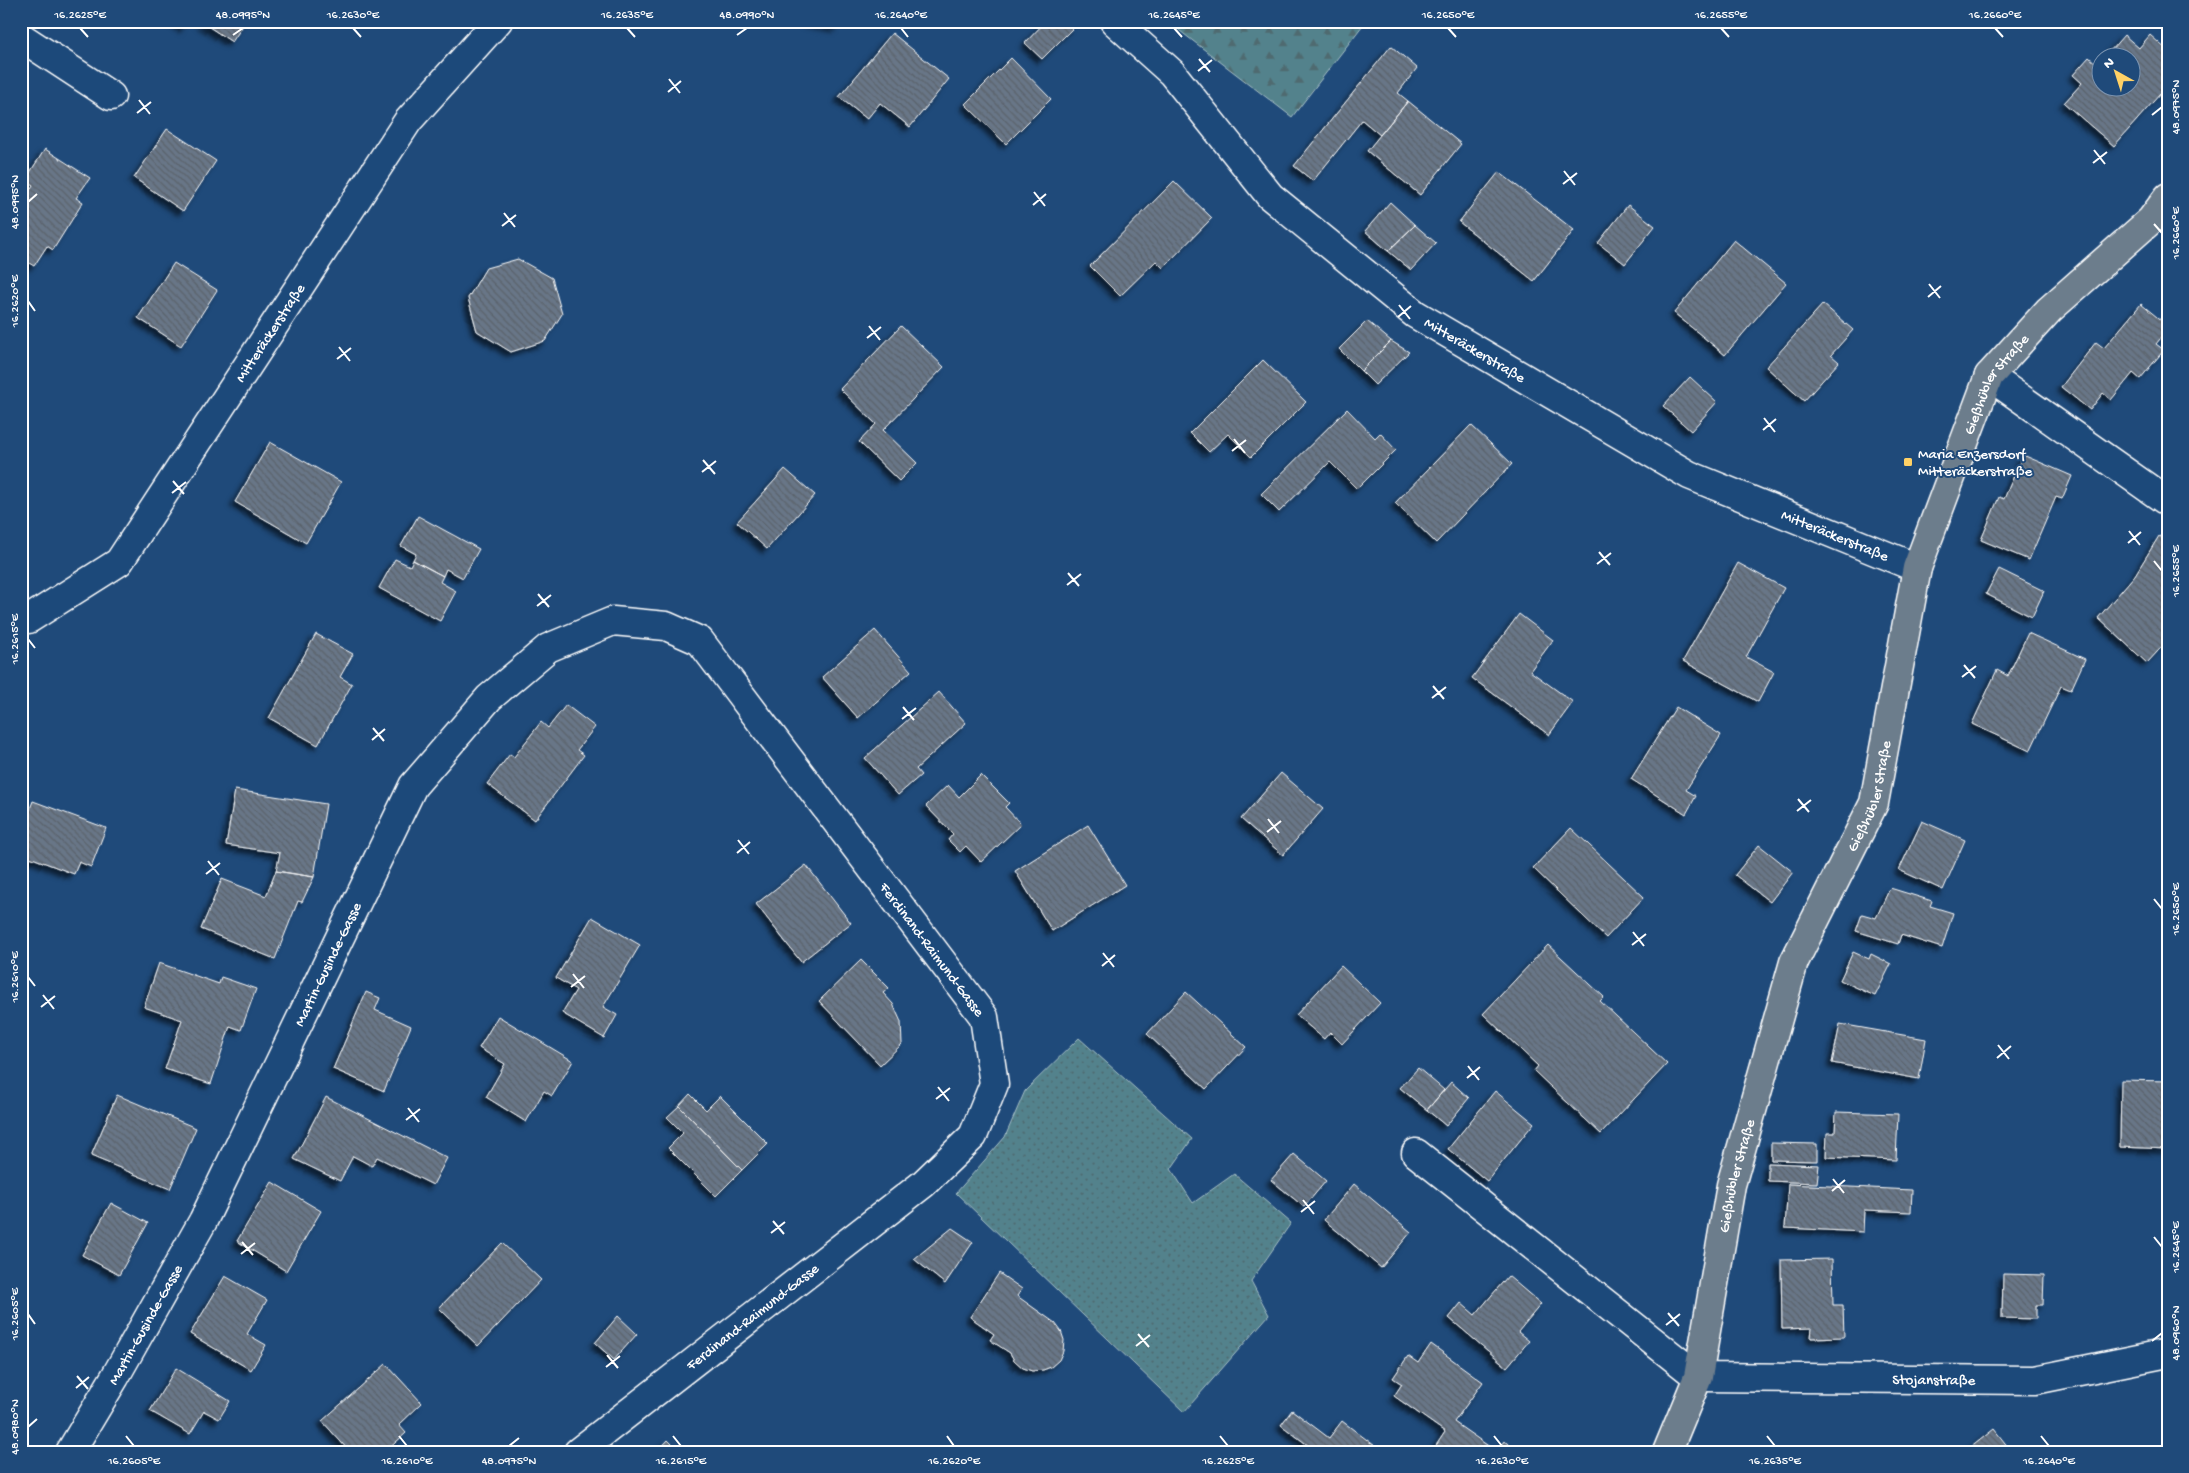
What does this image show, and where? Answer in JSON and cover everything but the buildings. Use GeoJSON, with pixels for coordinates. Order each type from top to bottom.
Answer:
{"type":"FeatureCollection","features":[{"type":"Feature","properties":{"kind":"main road","name":"Gießhübler Straße"},"geometry":{"type":"LineString","coordinates":[[1666,1452],[1698,1377],[1731,1185],[1794,962],[1874,803],[1916,568],[1989,376],[2048,310],[2151,220],[2168,197]]}},
{"type":"Feature","properties":{"kind":"street","name":"Mitteräckerstraße"},"geometry":{"type":"LineString","coordinates":[[21,618],[29,619],[119,562],[408,122],[498,21]]}},
{"type":"Feature","properties":{"kind":"street","name":"Mitteräckerstraße"},"geometry":{"type":"LineString","coordinates":[[1114,21],[1172,73],[1270,196],[1414,314],[1689,475],[1916,568]]}},
{"type":"Feature","properties":{"kind":"street"},"geometry":{"type":"LineString","coordinates":[[21,37],[111,96]]}},
{"type":"Feature","properties":{"kind":"street"},"geometry":{"type":"LineString","coordinates":[[1989,376],[2166,500]]}},
{"type":"Feature","properties":{"kind":"street","name":"Martin-Gusinde-Gasse"},"geometry":{"type":"LineString","coordinates":[[70,1452],[115,1377],[203,1221],[413,786],[489,698],[548,648],[613,621],[666,626],[700,641]]}},
{"type":"Feature","properties":{"kind":"street","name":"Ferdinand-Raimund-Gasse"},"geometry":{"type":"LineString","coordinates":[[578,1452],[923,1184],[973,1136],[994,1084],[984,1017],[700,641]]}},
{"type":"Feature","properties":{"kind":"street"},"geometry":{"type":"LineString","coordinates":[[1416,1153],[1698,1377]]}},
{"type":"Feature","properties":{"kind":"street","name":"Stojanstraße"},"geometry":{"type":"LineString","coordinates":[[1698,1377],[2035,1380],[2168,1353]]}},
{"type":"Feature","properties":{"kind":"green space"},"geometry":{"type":"Polygon","coordinates":[[[1167,21],[1366,21],[1292,117],[1167,21]]]}},
{"type":"Feature","properties":{"kind":"green space"},"geometry":{"type":"Polygon","coordinates":[[[1079,1038],[1192,1139],[1171,1169],[1193,1203],[1234,1174],[1291,1223],[1251,1281],[1269,1315],[1184,1412],[956,1193],[1005,1137],[1025,1091],[1079,1038]]]}},
{"type":"Feature","properties":{"kind":"place","name":"Maria Enzersdorf Mitteräckerstraße"},"geometry":{"type":"Point","coordinates":[1908,462]}}]}
